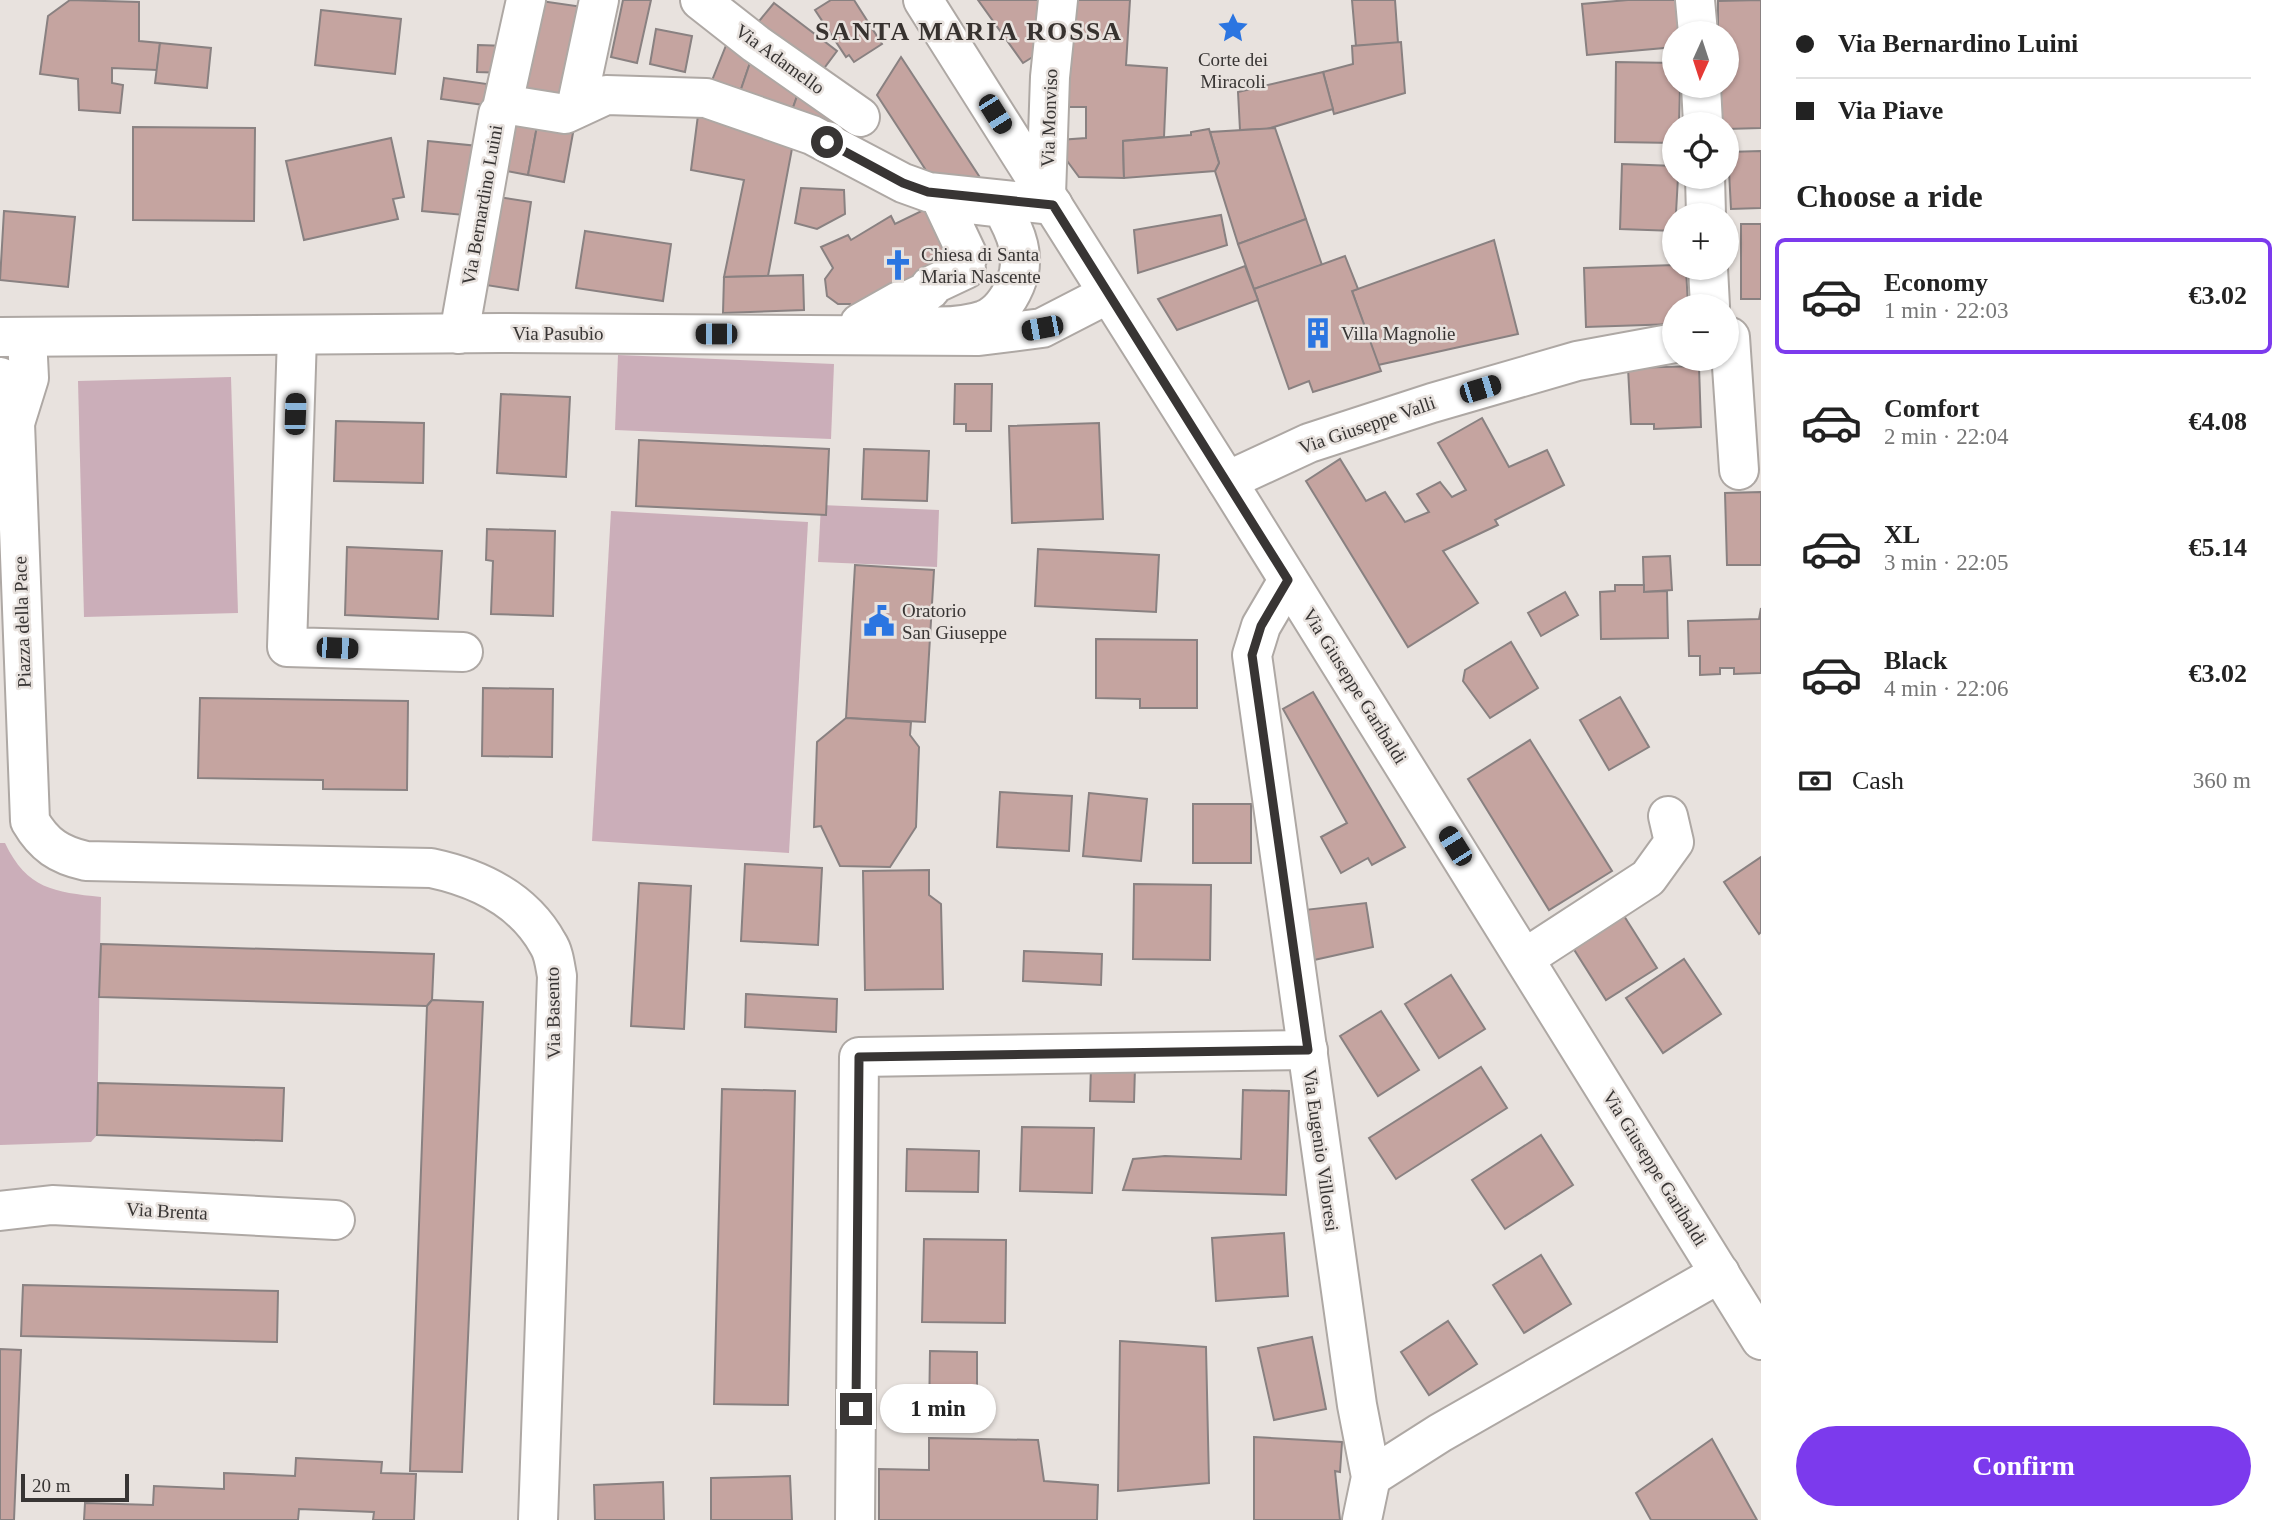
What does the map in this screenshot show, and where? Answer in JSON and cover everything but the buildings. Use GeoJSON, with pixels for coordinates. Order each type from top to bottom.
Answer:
{"type":"FeatureCollection","features":[{"type":"Feature","properties":{"kind":"street"},"geometry":{"type":"LineString","coordinates":[[502,108],[526,0]]}},
{"type":"Feature","properties":{"kind":"street"},"geometry":{"type":"LineString","coordinates":[[576,108],[599,0]]}},
{"type":"Feature","properties":{"kind":"street","name":"Via Adamello"},"geometry":{"type":"LineString","coordinates":[[700,0],[756,44],[860,117]]}},
{"type":"Feature","properties":{"kind":"street","name":"Via Giuseppe Garibaldi"},"geometry":{"type":"LineString","coordinates":[[923,0],[1227,481],[1759,1334]]}},
{"type":"Feature","properties":{"kind":"street","name":"Via Monviso"},"geometry":{"type":"LineString","coordinates":[[1049,200],[1053,30],[1058,0]]}},
{"type":"Feature","properties":{"kind":"street"},"geometry":{"type":"LineString","coordinates":[[1695,0],[1697,21]]}},
{"type":"Feature","properties":{"kind":"street","name":"Via Bernardino Luini"},"geometry":{"type":"LineString","coordinates":[[459,334],[496,125],[502,108],[515,105],[565,114],[606,95],[715,100],[812,135],[903,183],[928,192],[1049,200]]}},
{"type":"Feature","properties":{"kind":"street"},"geometry":{"type":"LineString","coordinates":[[942,201],[1002,208],[1017,233],[1020,254],[1017,281],[1007,302],[987,319],[964,325],[860,323],[899,301],[905,302],[930,290],[930,286],[966,269],[962,260],[968,256],[942,201]]}},
{"type":"Feature","properties":{"kind":"street","name":"Via Pasubio"},"geometry":{"type":"LineString","coordinates":[[8,340],[459,334],[979,336],[1042,328],[1108,294]]}},
{"type":"Feature","properties":{"kind":"street"},"geometry":{"type":"LineString","coordinates":[[297,336],[287,647],[463,652]]}},
{"type":"Feature","properties":{"kind":"street","name":"Piazza della Pace"},"geometry":{"type":"LineString","coordinates":[[8,340],[29,378],[15,423]]}},
{"type":"Feature","properties":{"kind":"street","name":"Via Giuseppe Valli"},"geometry":{"type":"LineString","coordinates":[[1227,481],[1309,443],[1432,403],[1577,361],[1662,345]]}},
{"type":"Feature","properties":{"kind":"street"},"geometry":{"type":"LineString","coordinates":[[1734,371],[1739,470]]}},
{"type":"Feature","properties":{"kind":"street","name":"Piazza della Pace"},"geometry":{"type":"LineString","coordinates":[[0,377],[15,423],[30,821]]}},
{"type":"Feature","properties":{"kind":"street","name":"Via Eugenio Villoresi"},"geometry":{"type":"LineString","coordinates":[[1288,580],[1261,626],[1252,655],[1357,1405],[1371,1477],[1362,1520]]}},
{"type":"Feature","properties":{"kind":"street"},"geometry":{"type":"LineString","coordinates":[[1525,958],[1648,878],[1674,842],[1668,816]]}},
{"type":"Feature","properties":{"kind":"street","name":"Via Basento"},"geometry":{"type":"LineString","coordinates":[[30,821],[38,836],[51,849],[64,856],[86,860],[431,868],[465,875],[495,889],[534,925],[550,946],[557,976],[538,1520]]}},
{"type":"Feature","properties":{"kind":"street"},"geometry":{"type":"LineString","coordinates":[[855,1520],[859,1057],[1308,1050]]}},
{"type":"Feature","properties":{"kind":"street","name":"Via Brenta"},"geometry":{"type":"LineString","coordinates":[[0,1211],[52,1205],[335,1220]]}},
{"type":"Feature","properties":{"kind":"street"},"geometry":{"type":"LineString","coordinates":[[1371,1477],[1440,1433],[1720,1273]]}},
{"type":"Feature","properties":{"kind":"shaded area"},"geometry":{"type":"Polygon","coordinates":[[[618,355],[834,364],[831,439],[615,430],[618,355]]]}},
{"type":"Feature","properties":{"kind":"shaded area"},"geometry":{"type":"Polygon","coordinates":[[[231,377],[238,613],[84,617],[78,381],[231,377]]]}},
{"type":"Feature","properties":{"kind":"shaded area"},"geometry":{"type":"Polygon","coordinates":[[[821,505],[939,510],[937,567],[818,562],[821,505]]]}},
{"type":"Feature","properties":{"kind":"shaded area"},"geometry":{"type":"Polygon","coordinates":[[[611,511],[808,522],[789,853],[592,841],[611,511]]]}},
{"type":"Feature","properties":{"kind":"shaded area"},"geometry":{"type":"Polygon","coordinates":[[[0,843],[5,843],[23,870],[44,885],[69,893],[101,897],[97,1135],[91,1142],[0,1145],[0,843]]]}},
{"type":"Feature","properties":{"kind":"place","name":"Corte dei Miracoli"},"geometry":{"type":"Point","coordinates":[1233,28]}},
{"type":"Feature","properties":{"kind":"place","name":"Chiesa di Santa Maria Nascente"},"geometry":{"type":"Point","coordinates":[898,265]}},
{"type":"Feature","properties":{"kind":"place","name":"Villa Magnolie"},"geometry":{"type":"Point","coordinates":[1318,333]}},
{"type":"Feature","properties":{"kind":"place","name":"Oratorio San Giuseppe"},"geometry":{"type":"Point","coordinates":[879,621]}},
{"type":"Feature","properties":{"kind":"district","name":"SANTA MARIA ROSSA"},"geometry":{"type":"Point","coordinates":[969,31]}},
{"type":"Feature","properties":{"kind":"route"},"geometry":{"type":"LineString","coordinates":[[827,142],[916,189],[954,197],[1053,205],[1288,580],[1261,626],[1252,655],[1308,1050],[859,1057],[856,1409]]}}]}
